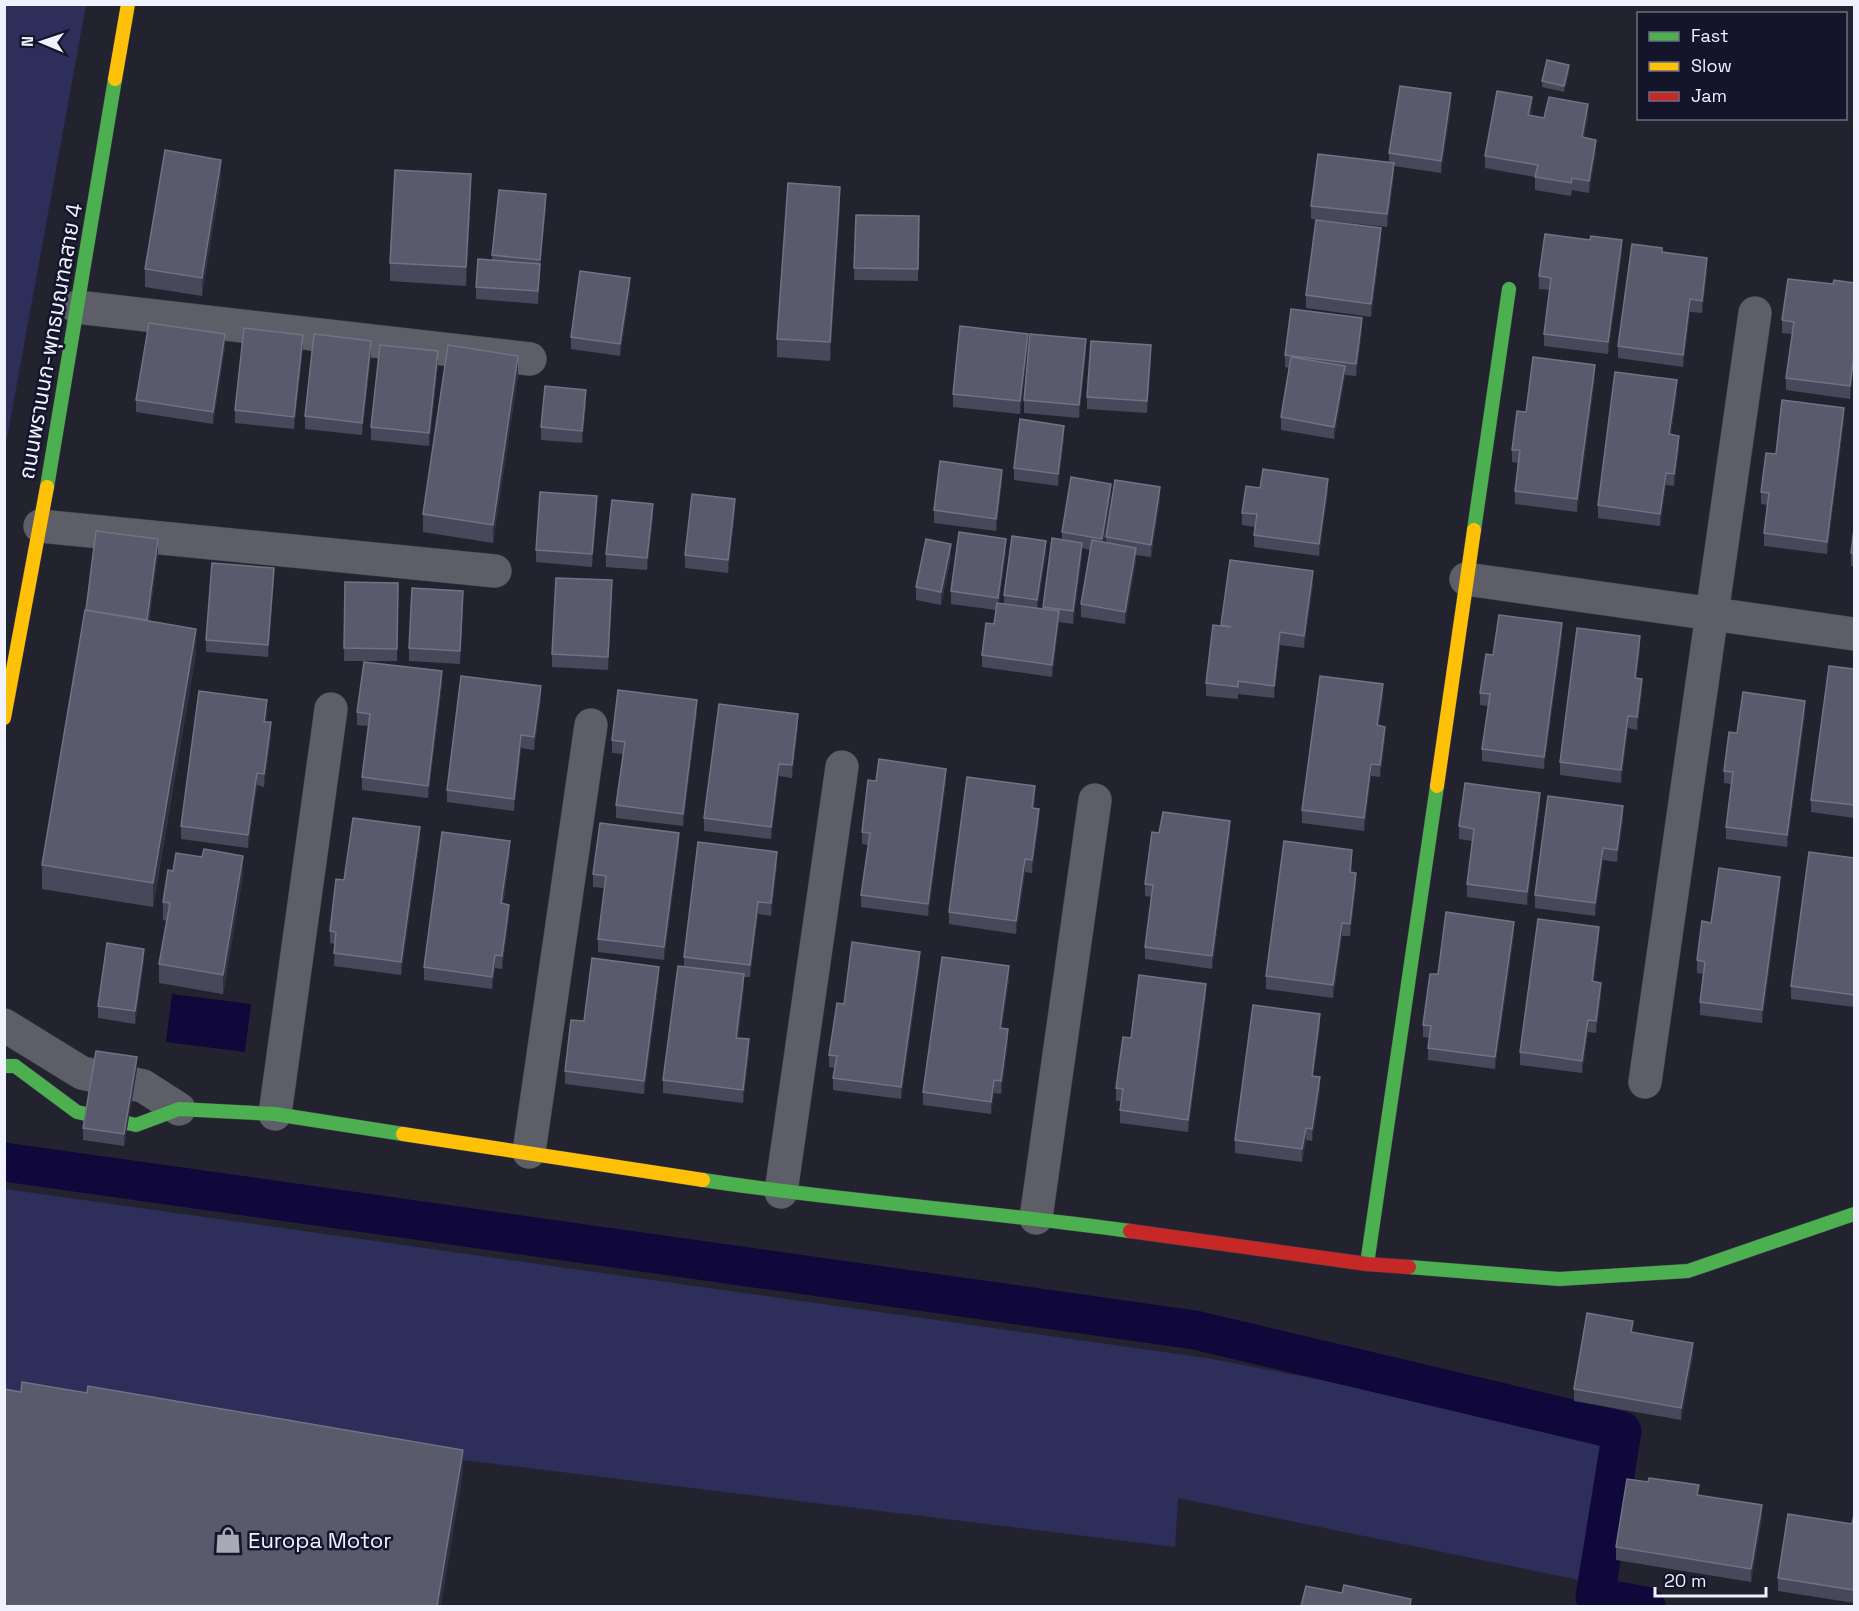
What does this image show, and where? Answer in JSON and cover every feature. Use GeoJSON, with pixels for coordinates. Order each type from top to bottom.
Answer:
{"type":"FeatureCollection","features":[{"type":"Feature","properties":{"kind":"street","name":"ถนนพรานนก-พุทธมณฑลสาย 4"},"geometry":{"type":"LineString","coordinates":[[4,718],[40,526],[128,4]]}},
{"type":"Feature","properties":{"kind":"street"},"geometry":{"type":"LineString","coordinates":[[1367,1264],[1509,289]]}},
{"type":"Feature","properties":{"kind":"street"},"geometry":{"type":"LineString","coordinates":[[77,307],[530,359]]}},
{"type":"Feature","properties":{"kind":"street"},"geometry":{"type":"LineString","coordinates":[[1645,1082],[1755,313]]}},
{"type":"Feature","properties":{"kind":"street"},"geometry":{"type":"LineString","coordinates":[[40,526],[495,571]]}},
{"type":"Feature","properties":{"kind":"street"},"geometry":{"type":"LineString","coordinates":[[1466,579],[1854,634]]}},
{"type":"Feature","properties":{"kind":"street"},"geometry":{"type":"LineString","coordinates":[[274,1114],[331,709]]}},
{"type":"Feature","properties":{"kind":"street"},"geometry":{"type":"LineString","coordinates":[[529,1152],[591,724]]}},
{"type":"Feature","properties":{"kind":"street"},"geometry":{"type":"LineString","coordinates":[[781,1192],[842,767]]}},
{"type":"Feature","properties":{"kind":"street"},"geometry":{"type":"LineString","coordinates":[[1036,1218],[1095,800]]}},
{"type":"Feature","properties":{"kind":"street"},"geometry":{"type":"LineString","coordinates":[[4,1025],[82,1073],[143,1086],[179,1109]]}},
{"type":"Feature","properties":{"kind":"street"},"geometry":{"type":"LineString","coordinates":[[4,1066],[15,1066],[77,1112],[136,1125],[179,1109],[274,1114],[781,1192],[1036,1218],[1367,1264],[1559,1279],[1688,1270],[1854,1214]]}},
{"type":"Feature","properties":{"kind":"shaded area"},"geometry":{"type":"Polygon","coordinates":[[[4,5],[86,5],[5,449],[4,5]]]}},
{"type":"Feature","properties":{"kind":"shaded area"},"geometry":{"type":"Polygon","coordinates":[[[172,994],[251,1004],[245,1052],[166,1042],[172,994]]]}},
{"type":"Feature","properties":{"kind":"shaded area"},"geometry":{"type":"Polygon","coordinates":[[[5,1189],[1206,1358],[1617,1436],[1589,1582],[1178,1498],[1175,1547],[5,1404],[5,1189]]]}},
{"type":"Feature","properties":{"kind":"building"},"geometry":{"type":"Polygon","coordinates":[[[1547,60],[1569,65],[1564,86],[1542,81],[1547,60]]]}},
{"type":"Feature","properties":{"kind":"building"},"geometry":{"type":"Polygon","coordinates":[[[1400,86],[1451,93],[1441,161],[1389,153],[1400,86]]]}},
{"type":"Feature","properties":{"kind":"building"},"geometry":{"type":"Polygon","coordinates":[[[1497,91],[1532,97],[1528,115],[1544,118],[1549,97],[1588,104],[1582,137],[1596,140],[1589,181],[1572,178],[1571,183],[1535,177],[1538,165],[1485,156],[1497,91]]]}},
{"type":"Feature","properties":{"kind":"building"},"geometry":{"type":"Polygon","coordinates":[[[165,150],[221,160],[202,278],[145,269],[165,150]]]}},
{"type":"Feature","properties":{"kind":"building"},"geometry":{"type":"Polygon","coordinates":[[[1318,154],[1394,163],[1387,214],[1311,206],[1318,154]]]}},
{"type":"Feature","properties":{"kind":"building"},"geometry":{"type":"Polygon","coordinates":[[[395,170],[471,174],[466,267],[390,263],[395,170]]]}},
{"type":"Feature","properties":{"kind":"building"},"geometry":{"type":"Polygon","coordinates":[[[788,183],[840,187],[830,342],[777,339],[788,183]]]}},
{"type":"Feature","properties":{"kind":"building"},"geometry":{"type":"Polygon","coordinates":[[[499,190],[546,194],[540,260],[492,255],[499,190]]]}},
{"type":"Feature","properties":{"kind":"building"},"geometry":{"type":"Polygon","coordinates":[[[856,215],[919,216],[918,269],[854,268],[856,215]]]}},
{"type":"Feature","properties":{"kind":"building"},"geometry":{"type":"Polygon","coordinates":[[[1316,220],[1381,228],[1371,304],[1306,295],[1316,220]]]}},
{"type":"Feature","properties":{"kind":"building"},"geometry":{"type":"Polygon","coordinates":[[[1545,234],[1590,240],[1591,236],[1622,240],[1608,342],[1544,334],[1551,278],[1539,276],[1545,234]]]}},
{"type":"Feature","properties":{"kind":"building"},"geometry":{"type":"Polygon","coordinates":[[[1632,244],[1662,248],[1662,252],[1707,258],[1702,301],[1690,299],[1683,355],[1618,346],[1632,244]]]}},
{"type":"Feature","properties":{"kind":"building"},"geometry":{"type":"Polygon","coordinates":[[[478,259],[540,264],[538,291],[476,287],[478,259]]]}},
{"type":"Feature","properties":{"kind":"building"},"geometry":{"type":"Polygon","coordinates":[[[580,271],[630,278],[620,344],[571,337],[580,271]]]}},
{"type":"Feature","properties":{"kind":"building"},"geometry":{"type":"Polygon","coordinates":[[[1788,279],[1833,284],[1834,280],[1854,283],[1854,355],[1850,386],[1786,378],[1794,322],[1782,320],[1788,279]]]}},
{"type":"Feature","properties":{"kind":"building"},"geometry":{"type":"Polygon","coordinates":[[[1291,309],[1362,318],[1356,364],[1285,355],[1291,309]]]}},
{"type":"Feature","properties":{"kind":"building"},"geometry":{"type":"Polygon","coordinates":[[[149,323],[225,334],[213,412],[136,400],[149,323]]]}},
{"type":"Feature","properties":{"kind":"building"},"geometry":{"type":"Polygon","coordinates":[[[960,326],[1028,334],[1020,401],[953,394],[960,326]]]}},
{"type":"Feature","properties":{"kind":"building"},"geometry":{"type":"Polygon","coordinates":[[[244,328],[303,335],[294,417],[235,410],[244,328]]]}},
{"type":"Feature","properties":{"kind":"building"},"geometry":{"type":"Polygon","coordinates":[[[314,334],[371,341],[362,423],[305,416],[314,334]]]}},
{"type":"Feature","properties":{"kind":"building"},"geometry":{"type":"Polygon","coordinates":[[[1030,334],[1086,339],[1079,405],[1024,400],[1030,334]]]}},
{"type":"Feature","properties":{"kind":"building"},"geometry":{"type":"Polygon","coordinates":[[[1091,341],[1151,345],[1147,401],[1087,397],[1091,341]]]}},
{"type":"Feature","properties":{"kind":"building"},"geometry":{"type":"Polygon","coordinates":[[[380,345],[438,351],[429,433],[371,427],[380,345]]]}},
{"type":"Feature","properties":{"kind":"building"},"geometry":{"type":"Polygon","coordinates":[[[448,345],[518,356],[493,525],[423,514],[448,345]]]}},
{"type":"Feature","properties":{"kind":"building"},"geometry":{"type":"Polygon","coordinates":[[[1291,357],[1345,366],[1334,427],[1281,417],[1291,357]]]}},
{"type":"Feature","properties":{"kind":"building"},"geometry":{"type":"Polygon","coordinates":[[[1533,357],[1595,365],[1577,499],[1515,491],[1520,450],[1512,450],[1517,411],[1526,412],[1533,357]]]}},
{"type":"Feature","properties":{"kind":"building"},"geometry":{"type":"Polygon","coordinates":[[[1615,372],[1677,380],[1669,434],[1679,436],[1674,474],[1666,473],[1660,514],[1598,505],[1615,372]]]}},
{"type":"Feature","properties":{"kind":"building"},"geometry":{"type":"Polygon","coordinates":[[[545,386],[586,390],[582,431],[541,427],[545,386]]]}},
{"type":"Feature","properties":{"kind":"building"},"geometry":{"type":"Polygon","coordinates":[[[1782,400],[1844,408],[1827,542],[1764,533],[1769,493],[1761,492],[1766,453],[1776,454],[1782,400]]]}},
{"type":"Feature","properties":{"kind":"building"},"geometry":{"type":"Polygon","coordinates":[[[1020,419],[1064,426],[1058,474],[1014,468],[1020,419]]]}},
{"type":"Feature","properties":{"kind":"building"},"geometry":{"type":"Polygon","coordinates":[[[940,461],[1002,470],[996,519],[934,510],[940,461]]]}},
{"type":"Feature","properties":{"kind":"building"},"geometry":{"type":"Polygon","coordinates":[[[1263,469],[1328,479],[1319,544],[1254,535],[1257,514],[1242,513],[1246,486],[1260,488],[1263,469]]]}},
{"type":"Feature","properties":{"kind":"building"},"geometry":{"type":"Polygon","coordinates":[[[1071,477],[1111,484],[1102,539],[1062,532],[1071,477]]]}},
{"type":"Feature","properties":{"kind":"building"},"geometry":{"type":"Polygon","coordinates":[[[1115,480],[1160,487],[1151,545],[1106,537],[1115,480]]]}},
{"type":"Feature","properties":{"kind":"building"},"geometry":{"type":"Polygon","coordinates":[[[540,492],[597,496],[592,554],[536,550],[540,492]]]}},
{"type":"Feature","properties":{"kind":"building"},"geometry":{"type":"Polygon","coordinates":[[[692,494],[735,499],[728,560],[685,555],[692,494]]]}},
{"type":"Feature","properties":{"kind":"building"},"geometry":{"type":"Polygon","coordinates":[[[612,500],[653,504],[647,558],[606,554],[612,500]]]}},
{"type":"Feature","properties":{"kind":"building"},"geometry":{"type":"Polygon","coordinates":[[[1854,529],[1854,554],[1851,553],[1854,529]]]}},
{"type":"Feature","properties":{"kind":"building"},"geometry":{"type":"Polygon","coordinates":[[[96,531],[158,539],[147,620],[86,610],[96,531]]]}},
{"type":"Feature","properties":{"kind":"building"},"geometry":{"type":"Polygon","coordinates":[[[959,532],[1006,539],[998,598],[951,591],[959,532]]]}},
{"type":"Feature","properties":{"kind":"building"},"geometry":{"type":"Polygon","coordinates":[[[1012,536],[1046,541],[1037,600],[1004,595],[1012,536]]]}},
{"type":"Feature","properties":{"kind":"building"},"geometry":{"type":"Polygon","coordinates":[[[1052,538],[1082,543],[1073,611],[1043,607],[1052,538]]]}},
{"type":"Feature","properties":{"kind":"building"},"geometry":{"type":"Polygon","coordinates":[[[926,539],[951,544],[941,592],[916,587],[926,539]]]}},
{"type":"Feature","properties":{"kind":"building"},"geometry":{"type":"Polygon","coordinates":[[[1092,540],[1136,548],[1125,612],[1081,604],[1092,540]]]}},
{"type":"Feature","properties":{"kind":"building"},"geometry":{"type":"Polygon","coordinates":[[[1230,560],[1313,571],[1304,636],[1280,632],[1274,686],[1238,681],[1238,687],[1206,683],[1213,625],[1231,627],[1221,625],[1230,560]]]}},
{"type":"Feature","properties":{"kind":"building"},"geometry":{"type":"Polygon","coordinates":[[[212,563],[274,568],[268,645],[206,640],[212,563]]]}},
{"type":"Feature","properties":{"kind":"building"},"geometry":{"type":"Polygon","coordinates":[[[556,578],[612,580],[608,657],[552,654],[556,578]]]}},
{"type":"Feature","properties":{"kind":"building"},"geometry":{"type":"Polygon","coordinates":[[[345,582],[398,583],[397,649],[344,648],[345,582]]]}},
{"type":"Feature","properties":{"kind":"building"},"geometry":{"type":"Polygon","coordinates":[[[412,588],[463,591],[460,651],[409,648],[412,588]]]}},
{"type":"Feature","properties":{"kind":"building"},"geometry":{"type":"Polygon","coordinates":[[[997,603],[1059,611],[1052,665],[982,655],[986,623],[994,624],[997,603]]]}},
{"type":"Feature","properties":{"kind":"building"},"geometry":{"type":"Polygon","coordinates":[[[85,610],[196,629],[153,883],[42,865],[85,610]]]}},
{"type":"Feature","properties":{"kind":"building"},"geometry":{"type":"Polygon","coordinates":[[[1499,615],[1562,623],[1544,757],[1482,749],[1490,694],[1480,693],[1486,654],[1493,655],[1499,615]]]}},
{"type":"Feature","properties":{"kind":"building"},"geometry":{"type":"Polygon","coordinates":[[[1577,628],[1640,636],[1635,678],[1642,679],[1637,717],[1628,716],[1621,770],[1560,762],[1577,628]]]}},
{"type":"Feature","properties":{"kind":"building"},"geometry":{"type":"Polygon","coordinates":[[[364,662],[442,671],[428,786],[362,777],[370,714],[357,712],[364,662]]]}},
{"type":"Feature","properties":{"kind":"building"},"geometry":{"type":"Polygon","coordinates":[[[1829,666],[1854,669],[1854,805],[1811,800],[1829,666]]]}},
{"type":"Feature","properties":{"kind":"building"},"geometry":{"type":"Polygon","coordinates":[[[461,676],[541,686],[534,737],[521,735],[514,799],[447,790],[461,676]]]}},
{"type":"Feature","properties":{"kind":"building"},"geometry":{"type":"Polygon","coordinates":[[[1320,676],[1383,684],[1377,725],[1385,727],[1380,765],[1371,764],[1364,818],[1302,810],[1320,676]]]}},
{"type":"Feature","properties":{"kind":"building"},"geometry":{"type":"Polygon","coordinates":[[[618,690],[697,700],[683,814],[616,805],[625,742],[612,740],[618,690]]]}},
{"type":"Feature","properties":{"kind":"building"},"geometry":{"type":"Polygon","coordinates":[[[199,691],[267,700],[264,722],[271,722],[264,774],[257,773],[248,835],[181,826],[199,691]]]}},
{"type":"Feature","properties":{"kind":"building"},"geometry":{"type":"Polygon","coordinates":[[[1743,692],[1805,701],[1787,835],[1726,827],[1733,772],[1724,771],[1729,732],[1737,733],[1743,692]]]}},
{"type":"Feature","properties":{"kind":"building"},"geometry":{"type":"Polygon","coordinates":[[[719,704],[798,714],[792,765],[779,764],[771,827],[704,818],[719,704]]]}},
{"type":"Feature","properties":{"kind":"building"},"geometry":{"type":"Polygon","coordinates":[[[879,759],[946,769],[928,904],[861,895],[870,833],[862,832],[868,780],[876,781],[879,759]]]}},
{"type":"Feature","properties":{"kind":"building"},"geometry":{"type":"Polygon","coordinates":[[[967,777],[1035,786],[1032,808],[1039,809],[1032,860],[1025,859],[1016,921],[949,912],[967,777]]]}},
{"type":"Feature","properties":{"kind":"building"},"geometry":{"type":"Polygon","coordinates":[[[1465,783],[1540,793],[1527,892],[1467,884],[1474,829],[1459,826],[1465,783]]]}},
{"type":"Feature","properties":{"kind":"building"},"geometry":{"type":"Polygon","coordinates":[[[1548,796],[1623,806],[1617,850],[1603,848],[1595,903],[1535,895],[1548,796]]]}},
{"type":"Feature","properties":{"kind":"building"},"geometry":{"type":"Polygon","coordinates":[[[1163,812],[1230,821],[1212,956],[1145,947],[1153,885],[1145,884],[1152,832],[1159,833],[1163,812]]]}},
{"type":"Feature","properties":{"kind":"building"},"geometry":{"type":"Polygon","coordinates":[[[353,818],[420,827],[401,962],[334,953],[336,932],[330,931],[336,879],[344,880],[353,818]]]}},
{"type":"Feature","properties":{"kind":"building"},"geometry":{"type":"Polygon","coordinates":[[[600,823],[679,833],[664,947],[598,939],[606,876],[593,874],[600,823]]]}},
{"type":"Feature","properties":{"kind":"building"},"geometry":{"type":"Polygon","coordinates":[[[442,832],[510,841],[501,903],[509,905],[502,956],[495,955],[492,977],[424,967],[442,832]]]}},
{"type":"Feature","properties":{"kind":"building"},"geometry":{"type":"Polygon","coordinates":[[[1284,841],[1352,850],[1350,872],[1356,873],[1350,924],[1342,923],[1333,985],[1266,976],[1284,841]]]}},
{"type":"Feature","properties":{"kind":"building"},"geometry":{"type":"Polygon","coordinates":[[[698,842],[777,852],[771,903],[758,902],[750,965],[684,957],[698,842]]]}},
{"type":"Feature","properties":{"kind":"building"},"geometry":{"type":"Polygon","coordinates":[[[204,849],[243,856],[223,975],[159,964],[170,903],[163,902],[168,870],[173,871],[176,853],[202,857],[204,849]]]}},
{"type":"Feature","properties":{"kind":"building"},"geometry":{"type":"Polygon","coordinates":[[[1809,852],[1854,858],[1854,995],[1791,986],[1809,852]]]}},
{"type":"Feature","properties":{"kind":"building"},"geometry":{"type":"Polygon","coordinates":[[[1719,868],[1780,877],[1762,1010],[1700,1002],[1705,962],[1697,960],[1702,921],[1711,923],[1719,868]]]}},
{"type":"Feature","properties":{"kind":"building"},"geometry":{"type":"Polygon","coordinates":[[[1446,912],[1514,922],[1495,1057],[1428,1048],[1431,1026],[1423,1025],[1430,974],[1438,974],[1446,912]]]}},
{"type":"Feature","properties":{"kind":"building"},"geometry":{"type":"Polygon","coordinates":[[[1538,919],[1599,927],[1592,981],[1601,983],[1596,1021],[1588,1020],[1582,1061],[1520,1052],[1538,919]]]}},
{"type":"Feature","properties":{"kind":"building"},"geometry":{"type":"Polygon","coordinates":[[[852,942],[920,952],[901,1087],[833,1078],[837,1056],[829,1055],[837,1003],[844,1004],[852,942]]]}},
{"type":"Feature","properties":{"kind":"building"},"geometry":{"type":"Polygon","coordinates":[[[107,943],[144,949],[135,1011],[98,1006],[107,943]]]}},
{"type":"Feature","properties":{"kind":"building"},"geometry":{"type":"Polygon","coordinates":[[[942,957],[1009,966],[1000,1028],[1008,1029],[1001,1081],[994,1080],[991,1102],[923,1092],[942,957]]]}},
{"type":"Feature","properties":{"kind":"building"},"geometry":{"type":"Polygon","coordinates":[[[592,958],[659,967],[644,1081],[565,1071],[571,1020],[584,1021],[592,958]]]}},
{"type":"Feature","properties":{"kind":"building"},"geometry":{"type":"Polygon","coordinates":[[[678,966],[744,974],[736,1038],[749,1039],[743,1090],[663,1080],[678,966]]]}},
{"type":"Feature","properties":{"kind":"building"},"geometry":{"type":"Polygon","coordinates":[[[1139,975],[1206,984],[1188,1120],[1120,1110],[1123,1089],[1116,1088],[1123,1037],[1131,1038],[1139,975]]]}},
{"type":"Feature","properties":{"kind":"building"},"geometry":{"type":"Polygon","coordinates":[[[1253,1005],[1320,1014],[1312,1076],[1320,1077],[1312,1129],[1306,1128],[1302,1149],[1235,1140],[1253,1005]]]}},
{"type":"Feature","properties":{"kind":"building"},"geometry":{"type":"Polygon","coordinates":[[[96,1051],[137,1057],[124,1134],[83,1128],[96,1051]]]}},
{"type":"Feature","properties":{"kind":"building"},"geometry":{"type":"Polygon","coordinates":[[[1587,1313],[1633,1321],[1631,1332],[1693,1343],[1681,1408],[1574,1389],[1587,1313]]]}},
{"type":"Feature","properties":{"kind":"building","name":"Europa Motor"},"geometry":{"type":"Polygon","coordinates":[[[22,1382],[87,1393],[88,1386],[463,1450],[437,1606],[4,1606],[4,1389],[21,1392],[22,1382]]]}},
{"type":"Feature","properties":{"kind":"building"},"geometry":{"type":"Polygon","coordinates":[[[1649,1478],[1699,1485],[1697,1495],[1762,1505],[1751,1569],[1616,1547],[1627,1479],[1648,1482],[1649,1478]]]}},
{"type":"Feature","properties":{"kind":"building"},"geometry":{"type":"Polygon","coordinates":[[[1788,1514],[1852,1524],[1854,1515],[1854,1590],[1778,1578],[1788,1514]]]}},
{"type":"Feature","properties":{"kind":"building"},"geometry":{"type":"Polygon","coordinates":[[[1344,1585],[1411,1599],[1410,1606],[1301,1606],[1306,1586],[1342,1593],[1344,1585]]]}},
{"type":"Feature","properties":{"kind":"waterway"},"geometry":{"type":"LineString","coordinates":[[4,1162],[1195,1330],[1622,1431],[1595,1597],[1646,1606]]}},
{"type":"Feature","properties":{"kind":"traffic: fast"},"geometry":{"type":"LineString","coordinates":[[47,487],[115,79]]}},
{"type":"Feature","properties":{"kind":"traffic: fast"},"geometry":{"type":"LineString","coordinates":[[1474,530],[1509,289]]}},
{"type":"Feature","properties":{"kind":"traffic: fast"},"geometry":{"type":"LineString","coordinates":[[1367,1264],[1437,786]]}},
{"type":"Feature","properties":{"kind":"traffic: fast"},"geometry":{"type":"LineString","coordinates":[[4,1066],[15,1066],[77,1112],[136,1125],[179,1109],[275,1114],[403,1134]]}},
{"type":"Feature","properties":{"kind":"traffic: fast"},"geometry":{"type":"LineString","coordinates":[[703,1180],[1130,1231]]}},
{"type":"Feature","properties":{"kind":"traffic: fast"},"geometry":{"type":"LineString","coordinates":[[1409,1267],[1559,1279],[1688,1271],[1854,1214]]}},
{"type":"Feature","properties":{"kind":"traffic: slow"},"geometry":{"type":"LineString","coordinates":[[115,79],[128,4]]}},
{"type":"Feature","properties":{"kind":"traffic: slow"},"geometry":{"type":"LineString","coordinates":[[4,718],[47,487]]}},
{"type":"Feature","properties":{"kind":"traffic: slow"},"geometry":{"type":"LineString","coordinates":[[1437,786],[1474,530]]}},
{"type":"Feature","properties":{"kind":"traffic: slow"},"geometry":{"type":"LineString","coordinates":[[403,1134],[703,1180]]}},
{"type":"Feature","properties":{"kind":"traffic: jam"},"geometry":{"type":"LineString","coordinates":[[1130,1231],[1367,1264],[1409,1267]]}},
{"type":"Feature","properties":{"kind":"place","name":"Europa Motor"},"geometry":{"type":"Point","coordinates":[228,1540]}}]}
